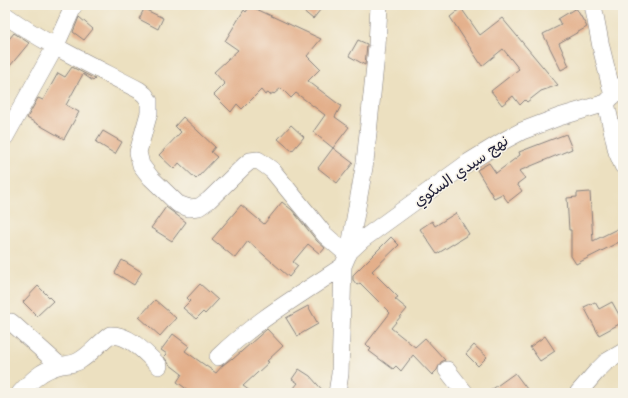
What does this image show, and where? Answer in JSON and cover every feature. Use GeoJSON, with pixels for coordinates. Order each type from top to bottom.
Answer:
{"type":"FeatureCollection","features":[{"type":"Feature","properties":{"kind":"street"},"geometry":{"type":"LineString","coordinates":[[5,137],[55,47],[74,5]]}},
{"type":"Feature","properties":{"kind":"street"},"geometry":{"type":"LineString","coordinates":[[337,393],[340,374],[347,258],[365,162],[377,46],[379,5]]}},
{"type":"Feature","properties":{"kind":"street"},"geometry":{"type":"LineString","coordinates":[[594,5],[595,19],[614,95],[616,152],[623,166]]}},
{"type":"Feature","properties":{"kind":"street"},"geometry":{"type":"LineString","coordinates":[[5,15],[55,47],[139,90],[145,95],[149,101],[149,113],[138,152],[141,165],[151,178],[178,204],[189,208],[199,207],[209,200],[250,161],[258,160],[272,170],[325,235],[347,258]]}},
{"type":"Feature","properties":{"kind":"street","name":"نهج سيدي السكوي"},"geometry":{"type":"LineString","coordinates":[[218,357],[234,342],[267,316],[347,258],[363,239],[469,162],[522,131],[614,95]]}},
{"type":"Feature","properties":{"kind":"street"},"geometry":{"type":"LineString","coordinates":[[11,322],[59,365]]}},
{"type":"Feature","properties":{"kind":"street"},"geometry":{"type":"LineString","coordinates":[[20,393],[36,377],[47,370],[59,365],[79,362],[110,335],[117,334],[124,337],[141,349],[159,366]]}},
{"type":"Feature","properties":{"kind":"street"},"geometry":{"type":"LineString","coordinates":[[580,392],[601,367],[623,352]]}},
{"type":"Feature","properties":{"kind":"street"},"geometry":{"type":"LineString","coordinates":[[446,370],[465,393]]}},
{"type":"Feature","properties":{"kind":"building"},"geometry":{"type":"Polygon","coordinates":[[[296,5],[324,5],[313,19],[296,5]]]}},
{"type":"Feature","properties":{"kind":"building"},"geometry":{"type":"Polygon","coordinates":[[[250,6],[321,39],[307,56],[320,69],[308,81],[341,106],[335,117],[349,127],[333,148],[313,132],[325,115],[296,93],[291,98],[281,88],[274,94],[273,93],[270,95],[268,93],[265,95],[261,90],[242,109],[237,104],[231,112],[214,95],[225,84],[214,72],[238,50],[225,41],[244,10],[246,12],[250,6]]]}},
{"type":"Feature","properties":{"kind":"building"},"geometry":{"type":"Polygon","coordinates":[[[461,8],[480,35],[502,18],[558,85],[541,91],[527,102],[525,100],[520,105],[513,96],[502,105],[491,91],[519,69],[503,49],[482,66],[450,17],[461,8]]]}},
{"type":"Feature","properties":{"kind":"building"},"geometry":{"type":"Polygon","coordinates":[[[576,8],[587,27],[559,43],[569,66],[561,70],[543,34],[561,25],[558,19],[576,8]]]}},
{"type":"Feature","properties":{"kind":"building"},"geometry":{"type":"Polygon","coordinates":[[[144,9],[163,18],[158,29],[139,19],[144,9]]]}},
{"type":"Feature","properties":{"kind":"building"},"geometry":{"type":"Polygon","coordinates":[[[79,17],[93,29],[84,40],[73,32],[79,17]]]}},
{"type":"Feature","properties":{"kind":"building"},"geometry":{"type":"Polygon","coordinates":[[[14,33],[29,43],[5,72],[5,44],[14,33]]]}},
{"type":"Feature","properties":{"kind":"building"},"geometry":{"type":"Polygon","coordinates":[[[358,40],[367,44],[365,65],[349,56],[358,40]]]}},
{"type":"Feature","properties":{"kind":"building"},"geometry":{"type":"Polygon","coordinates":[[[72,67],[95,79],[93,81],[83,74],[66,105],[79,112],[64,139],[27,118],[38,98],[43,100],[58,73],[65,77],[72,67]]]}},
{"type":"Feature","properties":{"kind":"building"},"geometry":{"type":"Polygon","coordinates":[[[183,117],[215,147],[211,152],[217,157],[196,179],[179,163],[174,169],[159,155],[181,132],[175,126],[183,117]]]}},
{"type":"Feature","properties":{"kind":"building"},"geometry":{"type":"Polygon","coordinates":[[[291,125],[304,137],[292,151],[278,139],[291,125]]]}},
{"type":"Feature","properties":{"kind":"building"},"geometry":{"type":"Polygon","coordinates":[[[103,131],[122,142],[115,154],[96,142],[103,131]]]}},
{"type":"Feature","properties":{"kind":"building"},"geometry":{"type":"Polygon","coordinates":[[[566,134],[572,149],[519,171],[525,178],[517,184],[522,191],[508,202],[502,194],[494,198],[477,170],[489,163],[496,173],[520,155],[519,152],[566,134]]]}},
{"type":"Feature","properties":{"kind":"building"},"geometry":{"type":"Polygon","coordinates":[[[333,148],[353,163],[337,183],[318,168],[333,148]]]}},
{"type":"Feature","properties":{"kind":"building"},"geometry":{"type":"Polygon","coordinates":[[[590,192],[593,241],[623,226],[623,240],[576,264],[571,256],[571,230],[569,230],[567,198],[577,197],[577,193],[590,192]]]}},
{"type":"Feature","properties":{"kind":"building"},"geometry":{"type":"Polygon","coordinates":[[[282,202],[292,210],[317,241],[325,248],[320,254],[308,244],[293,262],[298,266],[289,277],[248,241],[235,258],[212,239],[241,205],[264,224],[282,202]]]}},
{"type":"Feature","properties":{"kind":"building"},"geometry":{"type":"Polygon","coordinates":[[[166,207],[186,222],[172,241],[151,228],[166,207]]]}},
{"type":"Feature","properties":{"kind":"building"},"geometry":{"type":"Polygon","coordinates":[[[456,213],[469,234],[437,254],[420,229],[432,221],[435,226],[456,213]]]}},
{"type":"Feature","properties":{"kind":"building"},"geometry":{"type":"Polygon","coordinates":[[[391,237],[399,245],[372,271],[398,297],[395,299],[407,309],[391,328],[415,347],[425,338],[445,360],[441,362],[437,370],[432,375],[413,355],[401,371],[396,366],[393,369],[369,351],[371,349],[366,344],[390,313],[360,283],[357,285],[353,280],[353,275],[391,237]]]}},
{"type":"Feature","properties":{"kind":"building"},"geometry":{"type":"Polygon","coordinates":[[[122,260],[142,272],[134,285],[115,273],[122,260]]]}},
{"type":"Feature","properties":{"kind":"building"},"geometry":{"type":"Polygon","coordinates":[[[200,284],[218,300],[205,314],[203,312],[196,319],[183,308],[190,301],[187,298],[200,284]]]}},
{"type":"Feature","properties":{"kind":"building"},"geometry":{"type":"Polygon","coordinates":[[[38,286],[53,301],[37,316],[23,302],[38,286]]]}},
{"type":"Feature","properties":{"kind":"building"},"geometry":{"type":"Polygon","coordinates":[[[155,300],[176,318],[160,336],[139,317],[155,300]]]}},
{"type":"Feature","properties":{"kind":"building"},"geometry":{"type":"Polygon","coordinates":[[[595,302],[599,309],[612,302],[623,322],[599,335],[584,307],[595,302]]]}},
{"type":"Feature","properties":{"kind":"building"},"geometry":{"type":"Polygon","coordinates":[[[308,306],[318,324],[297,336],[286,318],[308,306]]]}},
{"type":"Feature","properties":{"kind":"building"},"geometry":{"type":"Polygon","coordinates":[[[267,329],[283,346],[267,361],[269,362],[243,386],[253,393],[192,393],[177,382],[182,374],[169,364],[164,357],[167,354],[161,350],[173,334],[189,346],[185,351],[216,373],[223,365],[232,358],[233,359],[267,329]]]}},
{"type":"Feature","properties":{"kind":"building"},"geometry":{"type":"Polygon","coordinates":[[[545,336],[555,351],[540,361],[530,347],[545,336]]]}},
{"type":"Feature","properties":{"kind":"building"},"geometry":{"type":"Polygon","coordinates":[[[474,345],[487,357],[478,366],[466,354],[474,345]]]}},
{"type":"Feature","properties":{"kind":"building"},"geometry":{"type":"Polygon","coordinates":[[[299,369],[310,376],[325,393],[290,393],[298,383],[292,379],[299,369]]]}},
{"type":"Feature","properties":{"kind":"building"},"geometry":{"type":"Polygon","coordinates":[[[515,373],[530,393],[487,393],[515,373]]]}}]}
